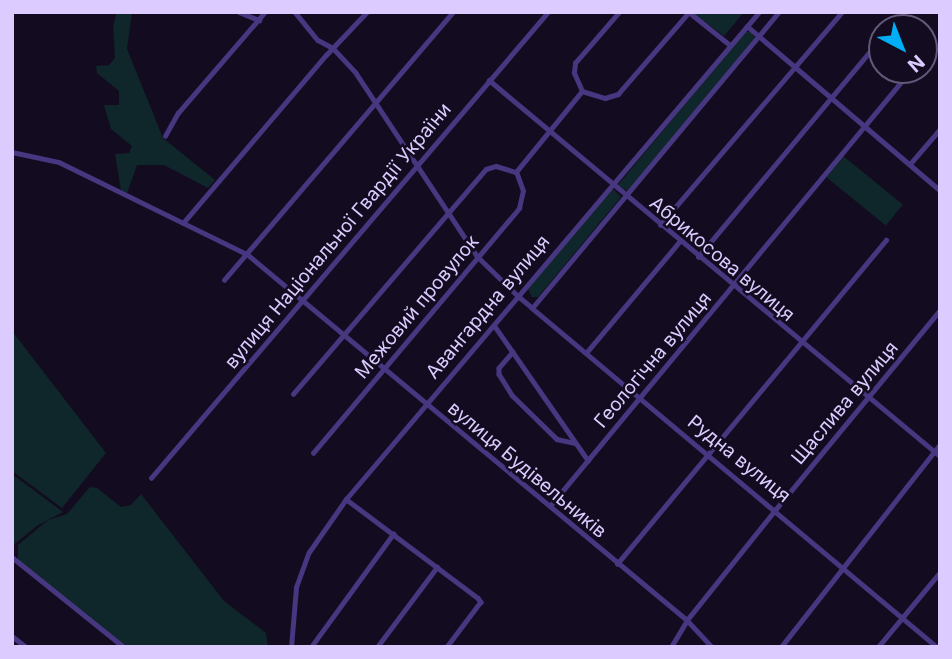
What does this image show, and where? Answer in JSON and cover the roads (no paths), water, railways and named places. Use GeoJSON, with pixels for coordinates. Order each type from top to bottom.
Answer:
{"type":"FeatureCollection","features":[{"type":"Feature","properties":{"kind":"street"},"geometry":{"type":"LineString","coordinates":[[239,12],[259,20]]}},
{"type":"Feature","properties":{"kind":"street"},"geometry":{"type":"LineString","coordinates":[[165,136],[178,113],[265,12]]}},
{"type":"Feature","properties":{"kind":"street"},"geometry":{"type":"LineString","coordinates":[[295,12],[318,40],[333,48],[356,73],[477,256],[519,297]]}},
{"type":"Feature","properties":{"kind":"street"},"geometry":{"type":"LineString","coordinates":[[183,223],[367,12]]}},
{"type":"Feature","properties":{"kind":"street"},"geometry":{"type":"LineString","coordinates":[[224,280],[374,101],[453,12]]}},
{"type":"Feature","properties":{"kind":"street","name":"вулиця Національної Гвардії України"},"geometry":{"type":"LineString","coordinates":[[152,478],[548,12]]}},
{"type":"Feature","properties":{"kind":"street"},"geometry":{"type":"LineString","coordinates":[[582,91],[575,73],[575,63],[619,12]]}},
{"type":"Feature","properties":{"kind":"street"},"geometry":{"type":"LineString","coordinates":[[582,91],[605,98],[618,94],[689,12],[730,45]]}},
{"type":"Feature","properties":{"kind":"street","name":"Авангардна вулиця"},"geometry":{"type":"LineString","coordinates":[[290,647],[296,587],[309,552],[346,499],[759,12]]}},
{"type":"Feature","properties":{"kind":"street","name":"Авангардна вулиця"},"geometry":{"type":"LineString","coordinates":[[532,308],[779,12]]}},
{"type":"Feature","properties":{"kind":"street"},"geometry":{"type":"LineString","coordinates":[[660,225],[842,12]]}},
{"type":"Feature","properties":{"kind":"street"},"geometry":{"type":"LineString","coordinates":[[747,26],[940,190]]}},
{"type":"Feature","properties":{"kind":"street"},"geometry":{"type":"LineString","coordinates":[[698,257],[868,53]]}},
{"type":"Feature","properties":{"kind":"street","name":"Абрикосова вулиця"},"geometry":{"type":"LineString","coordinates":[[489,80],[679,242],[940,456]]}},
{"type":"Feature","properties":{"kind":"street","name":"Геологічна вулиця"},"geometry":{"type":"LineString","coordinates":[[550,506],[899,84]]}},
{"type":"Feature","properties":{"kind":"street"},"geometry":{"type":"LineString","coordinates":[[293,394],[486,169],[496,166],[516,172],[582,91]]}},
{"type":"Feature","properties":{"kind":"street"},"geometry":{"type":"LineString","coordinates":[[910,164],[940,129]]}},
{"type":"Feature","properties":{"kind":"street","name":"вулиця Будівельників"},"geometry":{"type":"LineString","coordinates":[[12,152],[59,162],[247,254],[687,620],[712,647]]}},
{"type":"Feature","properties":{"kind":"street","name":"Межовий провулок"},"geometry":{"type":"LineString","coordinates":[[313,453],[523,201],[523,191],[516,172]]}},
{"type":"Feature","properties":{"kind":"street"},"geometry":{"type":"LineString","coordinates":[[617,564],[799,341],[886,240]]}},
{"type":"Feature","properties":{"kind":"street"},"geometry":{"type":"LineString","coordinates":[[586,353],[679,242]]}},
{"type":"Feature","properties":{"kind":"street","name":"Рудна вулиця"},"geometry":{"type":"LineString","coordinates":[[519,297],[776,509],[937,647]]}},
{"type":"Feature","properties":{"kind":"street","name":"Щаслива вулиця"},"geometry":{"type":"LineString","coordinates":[[671,647],[687,620],[940,310]]}},
{"type":"Feature","properties":{"kind":"street"},"geometry":{"type":"LineString","coordinates":[[494,326],[588,460]]}},
{"type":"Feature","properties":{"kind":"street"},"geometry":{"type":"LineString","coordinates":[[513,352],[499,368],[499,374],[512,395],[557,439],[575,443]]}},
{"type":"Feature","properties":{"kind":"street"},"geometry":{"type":"LineString","coordinates":[[781,647],[940,444]]}},
{"type":"Feature","properties":{"kind":"street"},"geometry":{"type":"LineString","coordinates":[[346,499],[481,602],[447,647]]}},
{"type":"Feature","properties":{"kind":"street"},"geometry":{"type":"LineString","coordinates":[[311,647],[393,534]]}},
{"type":"Feature","properties":{"kind":"street"},"geometry":{"type":"LineString","coordinates":[[12,556],[124,647]]}},
{"type":"Feature","properties":{"kind":"street"},"geometry":{"type":"LineString","coordinates":[[377,647],[437,567]]}},
{"type":"Feature","properties":{"kind":"street"},"geometry":{"type":"LineString","coordinates":[[878,647],[940,572]]}},
{"type":"Feature","properties":{"kind":"street"},"geometry":{"type":"LineString","coordinates":[[12,636],[26,647]]}}]}
